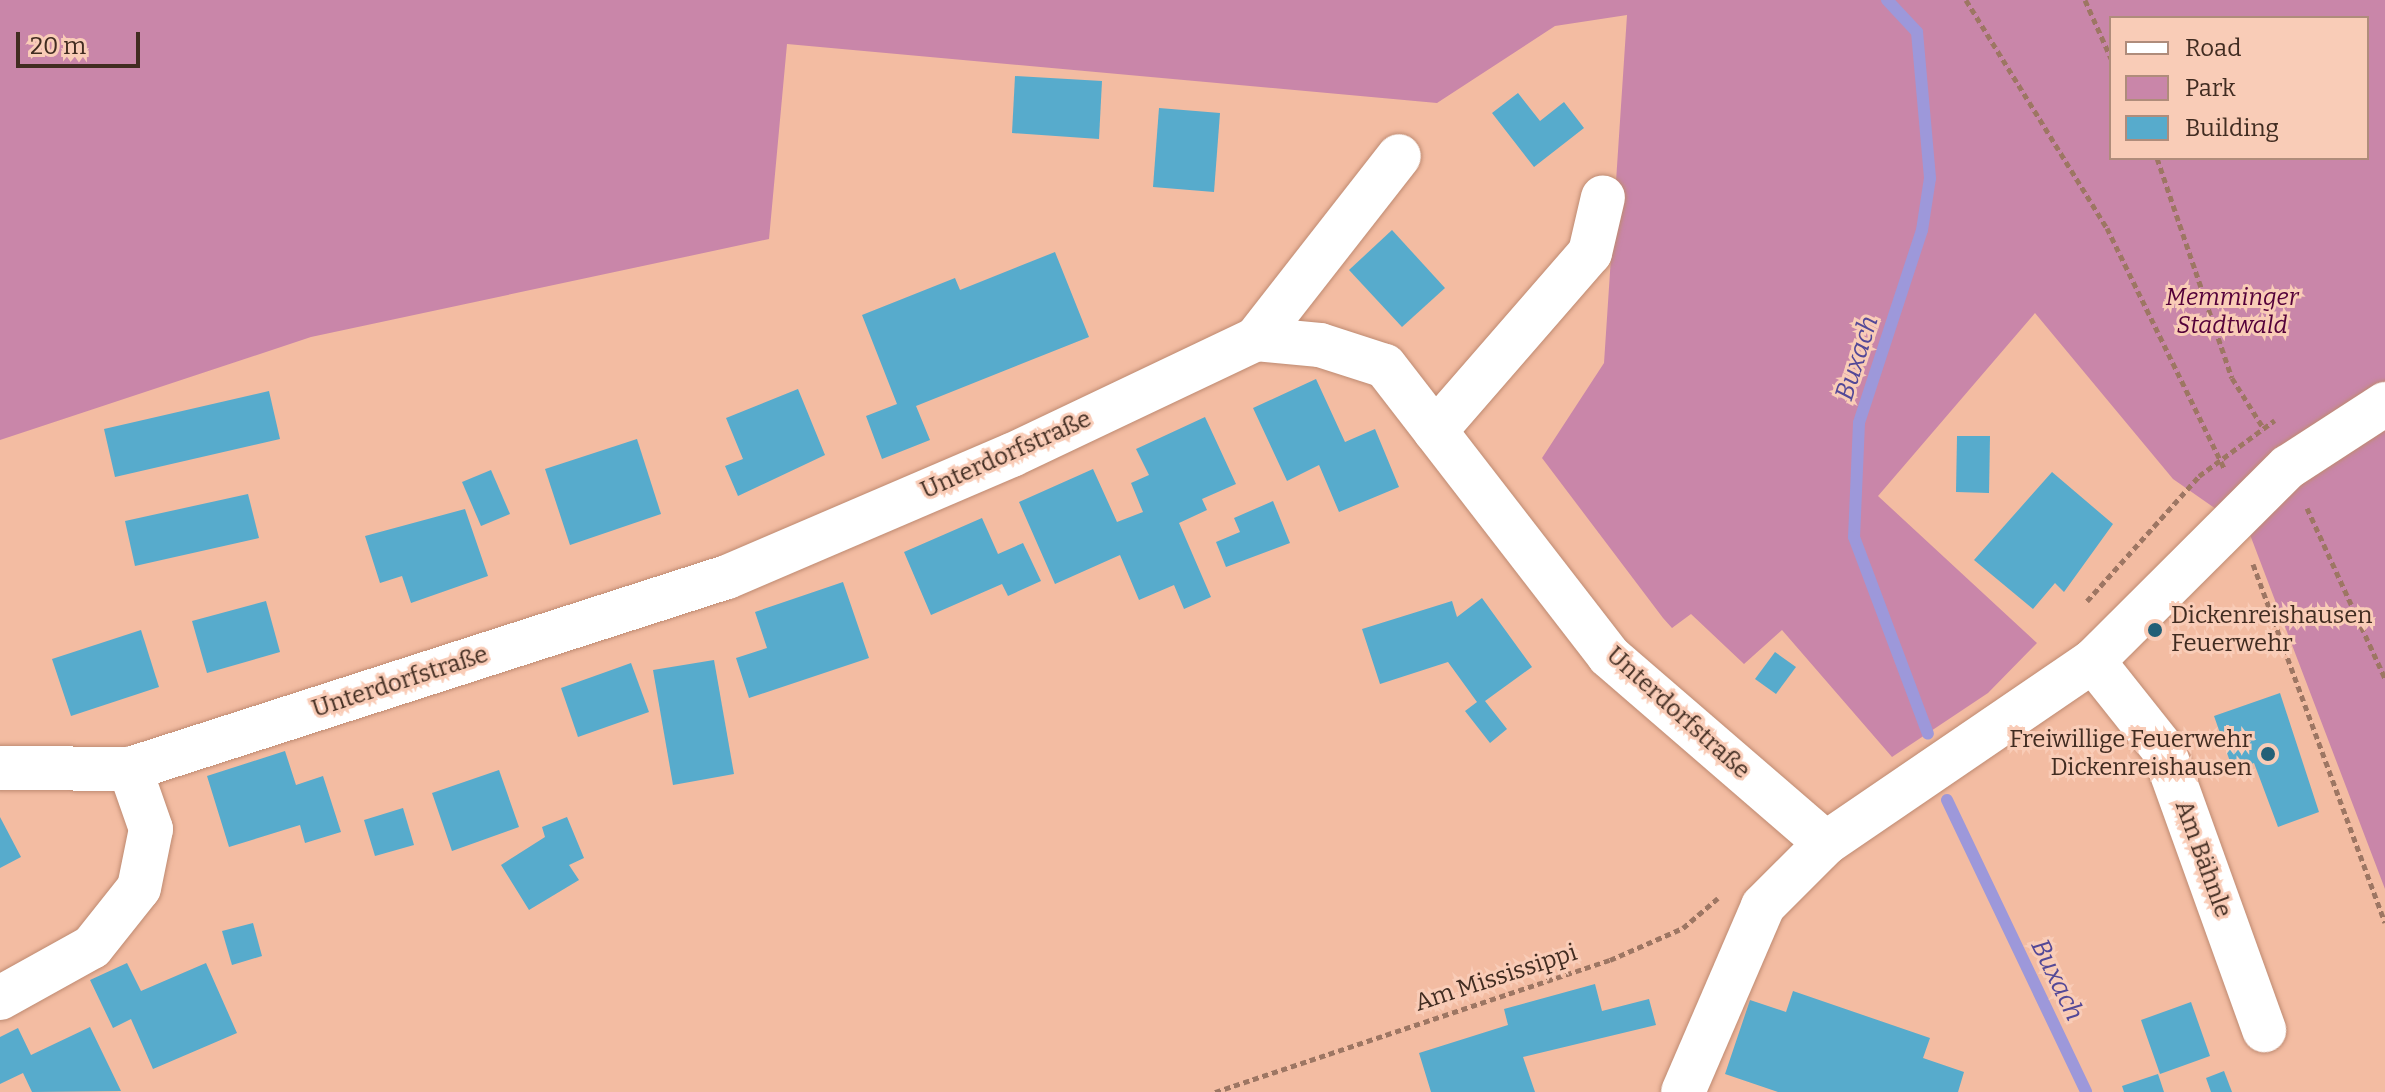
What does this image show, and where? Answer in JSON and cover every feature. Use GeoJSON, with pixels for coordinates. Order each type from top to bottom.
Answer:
{"type":"FeatureCollection","features":[{"type":"Feature","properties":{"kind":"street"},"geometry":{"type":"LineString","coordinates":[[1256,339],[1399,156]]}},
{"type":"Feature","properties":{"kind":"street"},"geometry":{"type":"LineString","coordinates":[[1435,431],[1590,253],[1603,197]]}},
{"type":"Feature","properties":{"kind":"street","name":"Unterdorfstraße"},"geometry":{"type":"LineString","coordinates":[[0,768],[130,769],[727,577],[1012,455],[1256,339],[1320,345],[1385,366],[1609,656],[1826,843]]}},
{"type":"Feature","properties":{"kind":"street"},"geometry":{"type":"LineString","coordinates":[[1683,1092],[1763,906],[1826,843],[2093,661],[2235,516],[2288,467],[2385,404]]}},
{"type":"Feature","properties":{"kind":"street","name":"Am Bähnle"},"geometry":{"type":"LineString","coordinates":[[2093,661],[2163,749],[2264,1030]]}},
{"type":"Feature","properties":{"kind":"street"},"geometry":{"type":"LineString","coordinates":[[0,998],[92,947],[139,888],[151,829],[130,769]]}},
{"type":"Feature","properties":{"kind":"path"},"geometry":{"type":"LineString","coordinates":[[1966,0],[2107,228],[2222,459],[2235,516],[2385,923]]}},
{"type":"Feature","properties":{"kind":"path"},"geometry":{"type":"LineString","coordinates":[[2085,0],[2109,54]]}},
{"type":"Feature","properties":{"kind":"path"},"geometry":{"type":"LineString","coordinates":[[2158,160],[2232,378],[2288,467],[2385,678]]}},
{"type":"Feature","properties":{"kind":"path"},"geometry":{"type":"LineString","coordinates":[[2080,610],[2199,476],[2222,459]]}},
{"type":"Feature","properties":{"kind":"path","name":"Am Mississippi"},"geometry":{"type":"LineString","coordinates":[[1215,1092],[1610,960],[1683,928],[1727,891]]}},
{"type":"Feature","properties":{"kind":"green space","name":"Memminger Stadtwald"},"geometry":{"type":"Polygon","coordinates":[[[0,0],[2385,0],[2385,889],[2249,532],[2173,479],[2035,313],[1878,496],[2037,643],[1988,693],[1892,757],[1782,630],[1744,664],[1691,614],[1672,628],[1663,618],[1542,458],[1604,363],[1627,15],[1555,26],[1437,103],[787,44],[769,239],[311,337],[0,440],[0,0]]]}},
{"type":"Feature","properties":{"kind":"building"},"geometry":{"type":"Polygon","coordinates":[[[1015,76],[1102,81],[1099,139],[1012,133],[1015,76]]]}},
{"type":"Feature","properties":{"kind":"building"},"geometry":{"type":"Polygon","coordinates":[[[1518,93],[1540,121],[1564,102],[1584,128],[1534,167],[1492,113],[1518,93]]]}},
{"type":"Feature","properties":{"kind":"building"},"geometry":{"type":"Polygon","coordinates":[[[1159,108],[1220,113],[1214,192],[1153,187],[1159,108]]]}},
{"type":"Feature","properties":{"kind":"building"},"geometry":{"type":"Polygon","coordinates":[[[1392,230],[1445,288],[1402,327],[1349,270],[1392,230]]]}},
{"type":"Feature","properties":{"kind":"building"},"geometry":{"type":"Polygon","coordinates":[[[1055,252],[1089,337],[916,406],[930,440],[882,459],[866,416],[897,404],[862,315],[955,278],[960,290],[1055,252]]]}},
{"type":"Feature","properties":{"kind":"building"},"geometry":{"type":"Polygon","coordinates":[[[1316,379],[1345,442],[1375,429],[1399,487],[1339,512],[1319,465],[1287,481],[1253,408],[1316,379]]]}},
{"type":"Feature","properties":{"kind":"building"},"geometry":{"type":"Polygon","coordinates":[[[798,389],[825,455],[738,496],[725,466],[743,459],[726,418],[798,389]]]}},
{"type":"Feature","properties":{"kind":"building"},"geometry":{"type":"Polygon","coordinates":[[[269,391],[280,439],[115,477],[104,429],[269,391]]]}},
{"type":"Feature","properties":{"kind":"building"},"geometry":{"type":"Polygon","coordinates":[[[1205,417],[1236,484],[1202,499],[1207,510],[1179,523],[1211,597],[1184,609],[1174,585],[1139,600],[1120,555],[1055,584],[1019,502],[1093,469],[1117,522],[1143,512],[1131,483],[1149,475],[1136,449],[1205,417]]]}},
{"type":"Feature","properties":{"kind":"building"},"geometry":{"type":"Polygon","coordinates":[[[1957,436],[1990,436],[1989,493],[1956,492],[1957,436]]]}},
{"type":"Feature","properties":{"kind":"building"},"geometry":{"type":"Polygon","coordinates":[[[637,439],[661,514],[570,545],[545,469],[637,439]]]}},
{"type":"Feature","properties":{"kind":"building"},"geometry":{"type":"Polygon","coordinates":[[[491,470],[510,514],[481,526],[462,482],[491,470]]]}},
{"type":"Feature","properties":{"kind":"building"},"geometry":{"type":"Polygon","coordinates":[[[2052,472],[2113,524],[2064,592],[2055,583],[2033,609],[1974,560],[2052,472]]]}},
{"type":"Feature","properties":{"kind":"building"},"geometry":{"type":"Polygon","coordinates":[[[248,494],[259,538],[135,566],[125,521],[248,494]]]}},
{"type":"Feature","properties":{"kind":"building"},"geometry":{"type":"Polygon","coordinates":[[[1273,501],[1290,543],[1226,567],[1216,542],[1240,532],[1234,518],[1273,501]]]}},
{"type":"Feature","properties":{"kind":"building"},"geometry":{"type":"Polygon","coordinates":[[[465,509],[488,576],[411,603],[402,576],[380,583],[365,536],[465,509]]]}},
{"type":"Feature","properties":{"kind":"building"},"geometry":{"type":"Polygon","coordinates":[[[982,518],[998,554],[1023,543],[1041,581],[1008,596],[1002,584],[931,615],[904,552],[982,518]]]}},
{"type":"Feature","properties":{"kind":"building"},"geometry":{"type":"Polygon","coordinates":[[[843,582],[869,658],[749,698],[736,658],[767,648],[755,612],[843,582]]]}},
{"type":"Feature","properties":{"kind":"building"},"geometry":{"type":"Polygon","coordinates":[[[1482,598],[1532,667],[1485,701],[1507,729],[1490,743],[1465,711],[1477,702],[1448,662],[1380,684],[1362,629],[1452,601],[1457,617],[1482,598]]]}},
{"type":"Feature","properties":{"kind":"building"},"geometry":{"type":"Polygon","coordinates":[[[266,601],[280,652],[207,673],[192,621],[266,601]]]}},
{"type":"Feature","properties":{"kind":"building"},"geometry":{"type":"Polygon","coordinates":[[[141,630],[159,687],[71,716],[52,659],[141,630]]]}},
{"type":"Feature","properties":{"kind":"building"},"geometry":{"type":"Polygon","coordinates":[[[1775,652],[1796,667],[1776,694],[1755,679],[1775,652]]]}},
{"type":"Feature","properties":{"kind":"building"},"geometry":{"type":"Polygon","coordinates":[[[714,660],[734,774],[673,785],[653,670],[714,660]]]}},
{"type":"Feature","properties":{"kind":"building"},"geometry":{"type":"Polygon","coordinates":[[[631,663],[649,712],[578,737],[561,688],[631,663]]]}},
{"type":"Feature","properties":{"kind":"building"},"geometry":{"type":"Polygon","coordinates":[[[2280,693],[2319,812],[2278,827],[2254,763],[2233,770],[2214,716],[2280,693]]]}},
{"type":"Feature","properties":{"kind":"building"},"geometry":{"type":"Polygon","coordinates":[[[285,751],[296,785],[323,776],[341,832],[305,843],[300,825],[229,847],[207,776],[285,751]]]}},
{"type":"Feature","properties":{"kind":"building"},"geometry":{"type":"Polygon","coordinates":[[[499,770],[519,827],[452,851],[432,793],[499,770]]]}},
{"type":"Feature","properties":{"kind":"building"},"geometry":{"type":"Polygon","coordinates":[[[403,808],[414,845],[375,856],[364,820],[403,808]]]}},
{"type":"Feature","properties":{"kind":"building"},"geometry":{"type":"Polygon","coordinates":[[[0,817],[21,857],[0,868],[0,817]]]}},
{"type":"Feature","properties":{"kind":"building"},"geometry":{"type":"Polygon","coordinates":[[[567,817],[584,858],[569,865],[579,880],[529,910],[501,865],[545,837],[542,827],[567,817]]]}},
{"type":"Feature","properties":{"kind":"building"},"geometry":{"type":"Polygon","coordinates":[[[253,923],[262,956],[232,965],[222,931],[253,923]]]}},
{"type":"Feature","properties":{"kind":"building"},"geometry":{"type":"Polygon","coordinates":[[[127,963],[141,991],[206,963],[237,1033],[153,1069],[131,1019],[113,1028],[90,980],[127,963]]]}},
{"type":"Feature","properties":{"kind":"building"},"geometry":{"type":"Polygon","coordinates":[[[1595,984],[1602,1011],[1649,999],[1656,1025],[1523,1057],[1535,1092],[1431,1092],[1419,1053],[1508,1025],[1504,1009],[1595,984]]]}},
{"type":"Feature","properties":{"kind":"building"},"geometry":{"type":"Polygon","coordinates":[[[1793,991],[1930,1038],[1923,1058],[1964,1072],[1958,1092],[1778,1092],[1725,1074],[1750,1000],[1786,1012],[1793,991]]]}},
{"type":"Feature","properties":{"kind":"building"},"geometry":{"type":"Polygon","coordinates":[[[2191,1002],[2210,1056],[2160,1074],[2141,1020],[2191,1002]]]}},
{"type":"Feature","properties":{"kind":"building"},"geometry":{"type":"Polygon","coordinates":[[[90,1027],[121,1091],[32,1092],[23,1073],[0,1084],[0,1037],[18,1028],[31,1055],[90,1027]]]}},
{"type":"Feature","properties":{"kind":"building"},"geometry":{"type":"Polygon","coordinates":[[[2224,1071],[2232,1092],[2211,1092],[2206,1078],[2224,1071]]]}},
{"type":"Feature","properties":{"kind":"building"},"geometry":{"type":"Polygon","coordinates":[[[2158,1074],[2164,1092],[2124,1092],[2122,1086],[2158,1074]]]}},
{"type":"Feature","properties":{"kind":"waterway","name":"Buxach"},"geometry":{"type":"LineString","coordinates":[[1887,0],[1917,32],[1930,178],[1922,230],[1859,423],[1854,537],[1928,734]]}},
{"type":"Feature","properties":{"kind":"waterway","name":"Buxach"},"geometry":{"type":"LineString","coordinates":[[1947,800],[2086,1092]]}},
{"type":"Feature","properties":{"kind":"place","name":"Dickenreishausen Feuerwehr"},"geometry":{"type":"Point","coordinates":[2155,630]}},
{"type":"Feature","properties":{"kind":"place","name":"Freiwillige Feuerwehr Dickenreishausen"},"geometry":{"type":"Point","coordinates":[2268,754]}}]}
